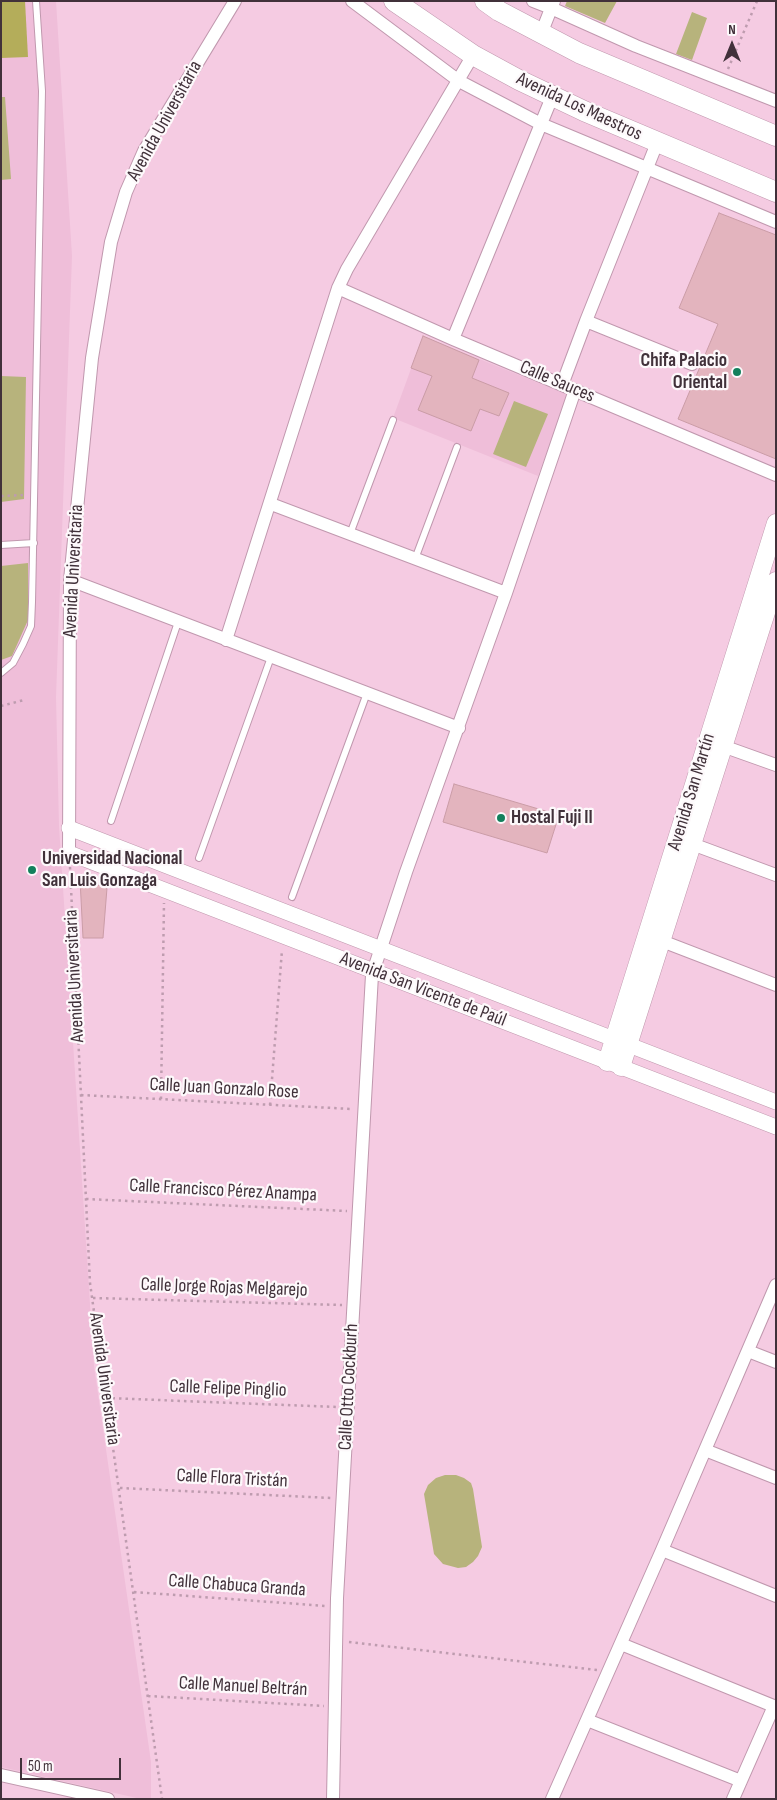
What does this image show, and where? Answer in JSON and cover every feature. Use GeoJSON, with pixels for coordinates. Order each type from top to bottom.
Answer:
{"type":"FeatureCollection","features":[{"type":"Feature","properties":{"kind":"highway","name":"Avenida Los Maestros"},"geometry":{"type":"LineString","coordinates":[[394,1],[473,56],[552,97],[656,143],[776,192]]}},
{"type":"Feature","properties":{"kind":"highway"},"geometry":{"type":"LineString","coordinates":[[485,1],[541,34],[579,53],[776,136]]}},
{"type":"Feature","properties":{"kind":"main road","name":"Avenida San Martín"},"geometry":{"type":"LineString","coordinates":[[614,1064],[716,743],[776,523]]}},
{"type":"Feature","properties":{"kind":"main road","name":"Avenida San Martín"},"geometry":{"type":"LineString","coordinates":[[716,743],[776,581]]}},
{"type":"Feature","properties":{"kind":"street","name":"Avenida Universitaria"},"geometry":{"type":"LineString","coordinates":[[70,853],[70,580],[92,358],[110,242],[126,192],[144,151],[235,1]]}},
{"type":"Feature","properties":{"kind":"street"},"geometry":{"type":"LineString","coordinates":[[352,1],[459,81],[541,124],[776,222]]}},
{"type":"Feature","properties":{"kind":"street"},"geometry":{"type":"LineString","coordinates":[[533,1],[553,5],[636,46],[776,101]]}},
{"type":"Feature","properties":{"kind":"street"},"geometry":{"type":"LineString","coordinates":[[541,34],[553,5]]}},
{"type":"Feature","properties":{"kind":"street"},"geometry":{"type":"LineString","coordinates":[[226,640],[271,504],[338,288],[347,269],[473,56]]}},
{"type":"Feature","properties":{"kind":"street"},"geometry":{"type":"LineString","coordinates":[[452,339],[552,97]]}},
{"type":"Feature","properties":{"kind":"street"},"geometry":{"type":"LineString","coordinates":[[562,384],[656,143]]}},
{"type":"Feature","properties":{"kind":"street","name":"Calle Sauces"},"geometry":{"type":"LineString","coordinates":[[338,288],[452,339],[776,475]]}},
{"type":"Feature","properties":{"kind":"street"},"geometry":{"type":"LineString","coordinates":[[586,321],[692,364]]}},
{"type":"Feature","properties":{"kind":"street","name":"Calle Otto Cockburh"},"geometry":{"type":"LineString","coordinates":[[333,1799],[337,1607],[372,975],[406,872],[459,728],[575,390]]}},
{"type":"Feature","properties":{"kind":"street"},"geometry":{"type":"LineString","coordinates":[[271,504],[506,593]]}},
{"type":"Feature","properties":{"kind":"street"},"geometry":{"type":"LineString","coordinates":[[70,580],[459,728]]}},
{"type":"Feature","properties":{"kind":"street"},"geometry":{"type":"LineString","coordinates":[[716,743],[776,765]]}},
{"type":"Feature","properties":{"kind":"street","name":"Avenida San Vicente de Paúl"},"geometry":{"type":"LineString","coordinates":[[70,828],[776,1102]]}},
{"type":"Feature","properties":{"kind":"street"},"geometry":{"type":"LineString","coordinates":[[685,841],[776,875]]}},
{"type":"Feature","properties":{"kind":"street","name":"Avenida San Vicente de Paúl"},"geometry":{"type":"LineString","coordinates":[[70,853],[776,1127]]}},
{"type":"Feature","properties":{"kind":"street"},"geometry":{"type":"LineString","coordinates":[[654,938],[776,985]]}},
{"type":"Feature","properties":{"kind":"street"},"geometry":{"type":"LineString","coordinates":[[552,1799],[776,1286]]}},
{"type":"Feature","properties":{"kind":"street"},"geometry":{"type":"LineString","coordinates":[[748,1351],[776,1362]]}},
{"type":"Feature","properties":{"kind":"street"},"geometry":{"type":"LineString","coordinates":[[705,1450],[776,1478]]}},
{"type":"Feature","properties":{"kind":"street"},"geometry":{"type":"LineString","coordinates":[[662,1550],[776,1596]]}},
{"type":"Feature","properties":{"kind":"street"},"geometry":{"type":"LineString","coordinates":[[620,1644],[775,1707],[733,1799]]}},
{"type":"Feature","properties":{"kind":"street"},"geometry":{"type":"LineString","coordinates":[[587,1720],[741,1781]]}},
{"type":"Feature","properties":{"kind":"street"},"geometry":{"type":"LineString","coordinates":[[1,1775],[108,1799]]}},
{"type":"Feature","properties":{"kind":"lane"},"geometry":{"type":"LineString","coordinates":[[1,674],[13,663],[24,644],[31,626],[42,91],[36,1]]}},
{"type":"Feature","properties":{"kind":"lane"},"geometry":{"type":"LineString","coordinates":[[350,534],[393,420]]}},
{"type":"Feature","properties":{"kind":"lane"},"geometry":{"type":"LineString","coordinates":[[415,558],[457,447]]}},
{"type":"Feature","properties":{"kind":"lane"},"geometry":{"type":"LineString","coordinates":[[1,545],[34,543]]}},
{"type":"Feature","properties":{"kind":"lane"},"geometry":{"type":"LineString","coordinates":[[111,820],[178,622]]}},
{"type":"Feature","properties":{"kind":"lane"},"geometry":{"type":"LineString","coordinates":[[199,858],[271,657]]}},
{"type":"Feature","properties":{"kind":"lane"},"geometry":{"type":"LineString","coordinates":[[292,897],[367,693]]}},
{"type":"Feature","properties":{"kind":"path"},"geometry":{"type":"LineString","coordinates":[[722,81],[757,1]]}},
{"type":"Feature","properties":{"kind":"path"},"geometry":{"type":"LineString","coordinates":[[1,496],[35,494]]}},
{"type":"Feature","properties":{"kind":"path"},"geometry":{"type":"LineString","coordinates":[[1,706],[24,700]]}},
{"type":"Feature","properties":{"kind":"path","name":"Avenida Universitaria"},"geometry":{"type":"LineString","coordinates":[[70,853],[92,1298],[162,1799]]}},
{"type":"Feature","properties":{"kind":"path"},"geometry":{"type":"LineString","coordinates":[[161,1099],[164,890]]}},
{"type":"Feature","properties":{"kind":"path"},"geometry":{"type":"LineString","coordinates":[[270,1105],[283,936]]}},
{"type":"Feature","properties":{"kind":"path","name":"Calle Juan Gonzalo Rose"},"geometry":{"type":"LineString","coordinates":[[81,1095],[365,1110]]}},
{"type":"Feature","properties":{"kind":"path","name":"Calle Francisco Pérez Anampa"},"geometry":{"type":"LineString","coordinates":[[86,1199],[359,1211]]}},
{"type":"Feature","properties":{"kind":"path","name":"Calle Jorge Rojas Melgarejo"},"geometry":{"type":"LineString","coordinates":[[92,1298],[354,1306]]}},
{"type":"Feature","properties":{"kind":"path","name":"Calle Felipe Pinglio"},"geometry":{"type":"LineString","coordinates":[[106,1398],[348,1408]]}},
{"type":"Feature","properties":{"kind":"path","name":"Calle Flora Tristán"},"geometry":{"type":"LineString","coordinates":[[120,1488],[343,1499]]}},
{"type":"Feature","properties":{"kind":"path","name":"Calle Chabuca Granda"},"geometry":{"type":"LineString","coordinates":[[134,1592],[337,1607]]}},
{"type":"Feature","properties":{"kind":"path"},"geometry":{"type":"LineString","coordinates":[[336,1641],[608,1671]]}},
{"type":"Feature","properties":{"kind":"path","name":"Calle Manuel Beltrán"},"geometry":{"type":"LineString","coordinates":[[148,1696],[335,1706]]}},
{"type":"Feature","properties":{"kind":"shaded area","name":"Universidad Nacional San Luis Gonzaga"},"geometry":{"type":"Polygon","coordinates":[[[1,1],[56,1],[72,256],[56,697],[59,826],[94,1366],[151,1762],[151,1799],[141,1799],[1,1767],[1,1]]]}},
{"type":"Feature","properties":{"kind":"shaded area"},"geometry":{"type":"Polygon","coordinates":[[[1,1],[25,1],[28,57],[1,58],[1,1]]]}},
{"type":"Feature","properties":{"kind":"shaded area"},"geometry":{"type":"Polygon","coordinates":[[[567,1],[617,1],[605,23],[565,6],[567,1]]]}},
{"type":"Feature","properties":{"kind":"shaded area"},"geometry":{"type":"Polygon","coordinates":[[[692,12],[707,18],[692,60],[676,54],[692,12]]]}},
{"type":"Feature","properties":{"kind":"shaded area"},"geometry":{"type":"Polygon","coordinates":[[[1,97],[5,97],[11,179],[1,180],[1,97]]]}},
{"type":"Feature","properties":{"kind":"shaded area"},"geometry":{"type":"Polygon","coordinates":[[[423,336],[568,395],[538,476],[393,418],[423,336]]]}},
{"type":"Feature","properties":{"kind":"shaded area"},"geometry":{"type":"Polygon","coordinates":[[[1,376],[26,377],[24,499],[1,502],[1,376]]]}},
{"type":"Feature","properties":{"kind":"shaded area"},"geometry":{"type":"Polygon","coordinates":[[[514,401],[548,414],[526,467],[493,454],[514,401]]]}},
{"type":"Feature","properties":{"kind":"shaded area"},"geometry":{"type":"Polygon","coordinates":[[[28,563],[28,620],[12,656],[1,660],[1,566],[28,563]]]}},
{"type":"Feature","properties":{"kind":"shaded area"},"geometry":{"type":"Polygon","coordinates":[[[445,1475],[456,1475],[464,1478],[471,1483],[473,1489],[482,1547],[478,1556],[466,1567],[458,1568],[443,1564],[434,1554],[424,1494],[428,1485],[436,1478],[445,1475]]]}},
{"type":"Feature","properties":{"kind":"building","name":"Chifa Palacio Oriental"},"geometry":{"type":"Polygon","coordinates":[[[719,213],[776,235],[776,459],[678,419],[718,324],[679,308],[719,213]]]}},
{"type":"Feature","properties":{"kind":"building"},"geometry":{"type":"Polygon","coordinates":[[[423,336],[479,360],[472,378],[509,393],[499,416],[480,409],[471,431],[418,410],[432,376],[411,368],[423,336]]]}},
{"type":"Feature","properties":{"kind":"building","name":"Hostal Fuji II"},"geometry":{"type":"Polygon","coordinates":[[[454,784],[559,815],[547,853],[443,822],[454,784]]]}},
{"type":"Feature","properties":{"kind":"building"},"geometry":{"type":"Polygon","coordinates":[[[80,879],[107,888],[103,938],[83,938],[80,879]]]}},
{"type":"Feature","properties":{"kind":"place","name":"Chifa Palacio Oriental"},"geometry":{"type":"Point","coordinates":[737,372]}},
{"type":"Feature","properties":{"kind":"place","name":"Hostal Fuji II"},"geometry":{"type":"Point","coordinates":[501,818]}},
{"type":"Feature","properties":{"kind":"place","name":"Universidad Nacional San Luis Gonzaga"},"geometry":{"type":"Point","coordinates":[32,870]}}]}
